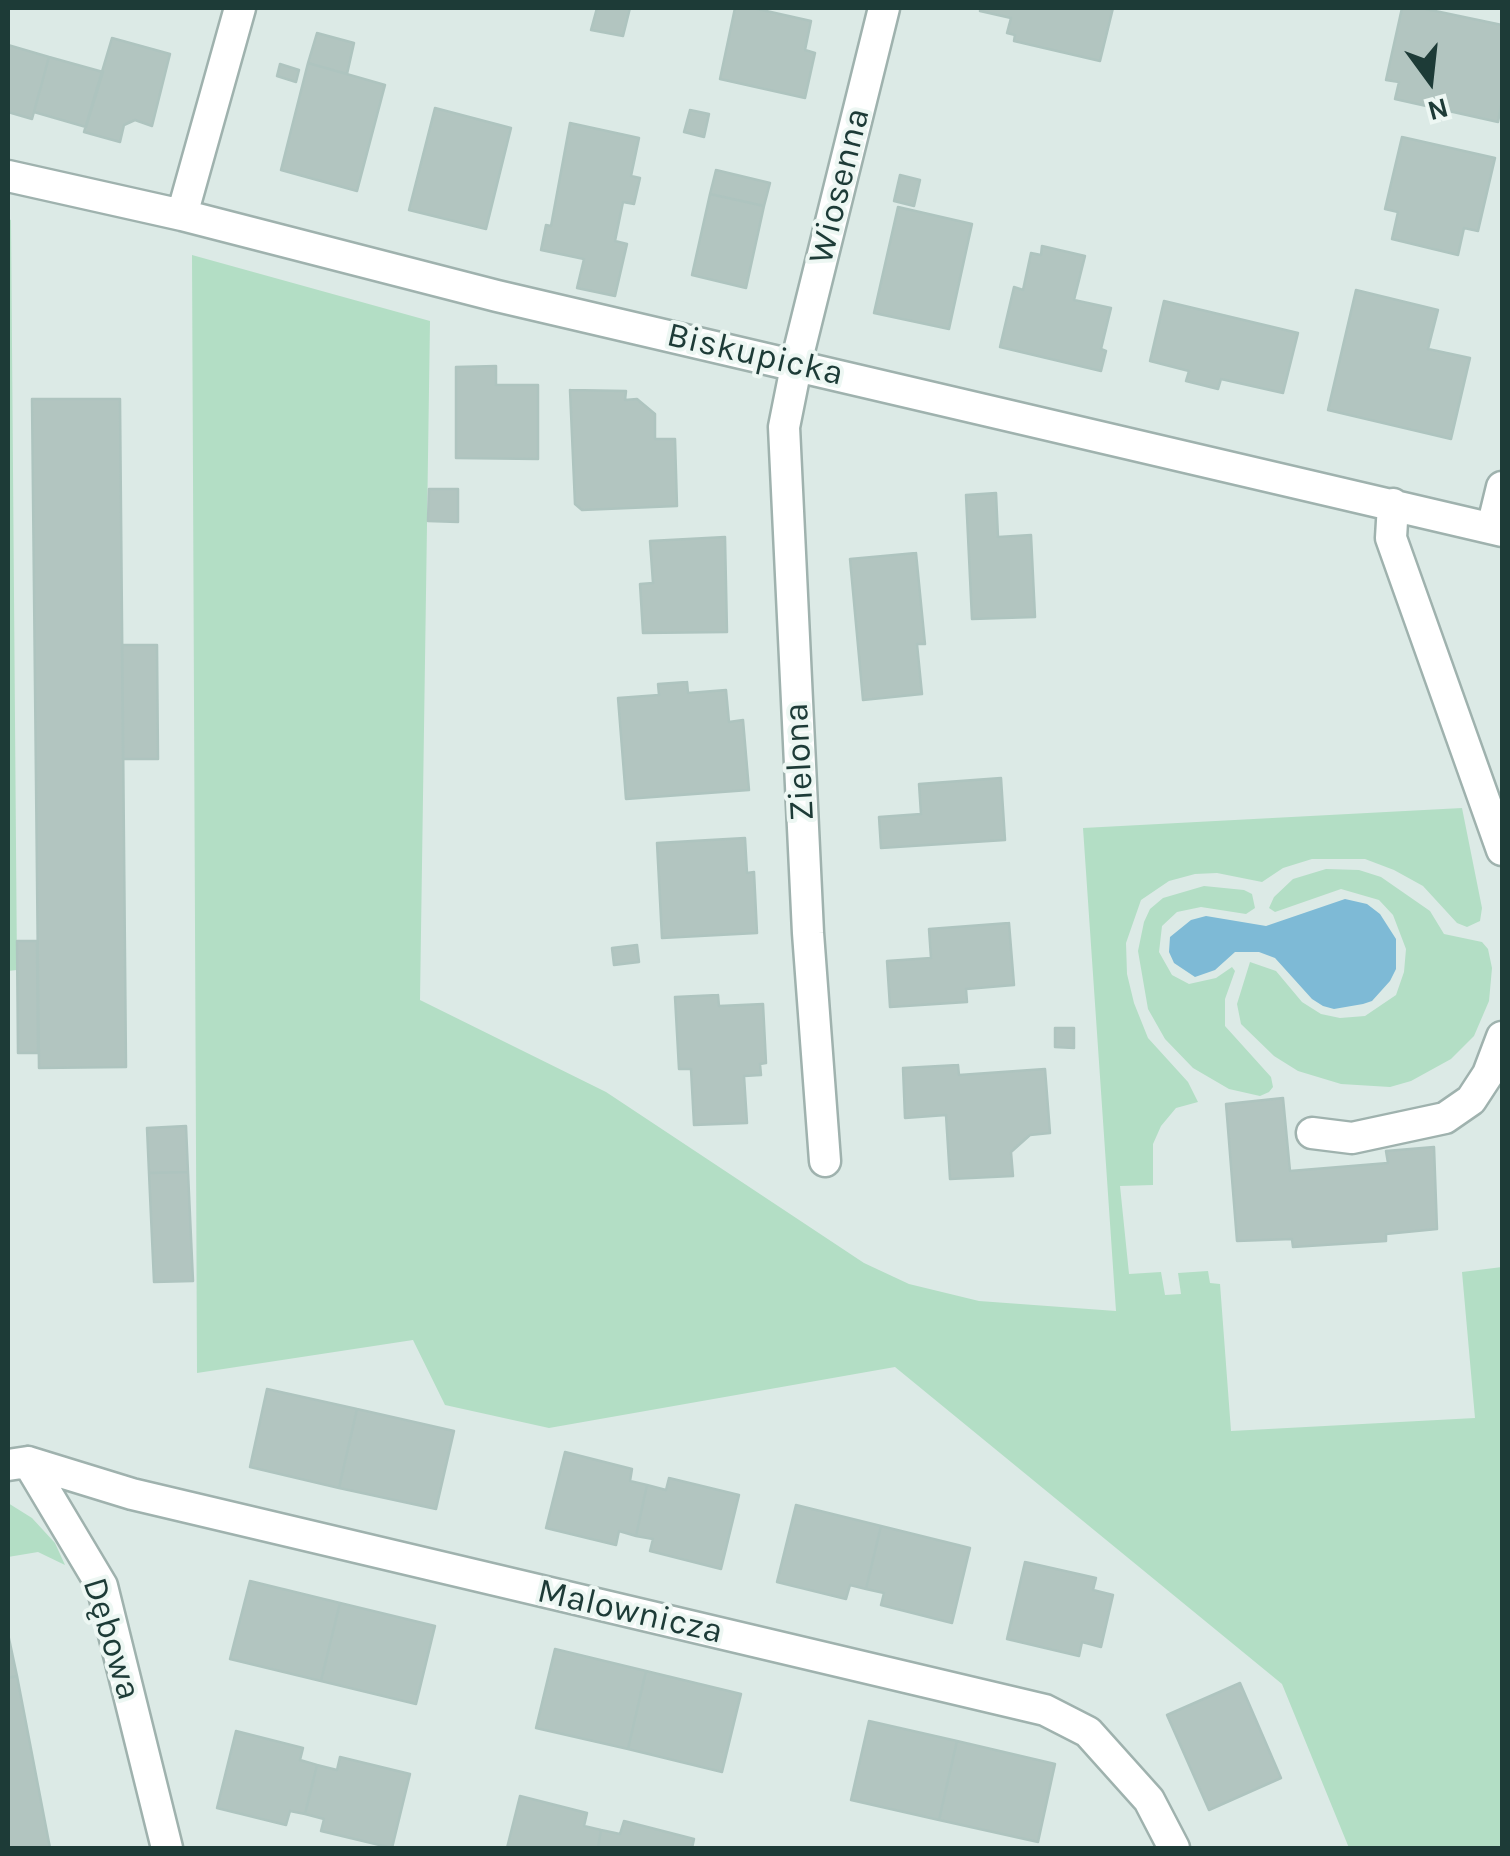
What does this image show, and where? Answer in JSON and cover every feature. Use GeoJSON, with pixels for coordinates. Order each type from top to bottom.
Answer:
{"type":"FeatureCollection","features":[{"type":"Feature","properties":{"kind":"street"},"geometry":{"type":"LineString","coordinates":[[182,216],[240,8]]}},
{"type":"Feature","properties":{"kind":"street","name":"Wiosenna"},"geometry":{"type":"LineString","coordinates":[[796,364],[884,8]]}},
{"type":"Feature","properties":{"kind":"street","name":"Biskupicka"},"geometry":{"type":"LineString","coordinates":[[8,176],[498,296],[1497,530]]}},
{"type":"Feature","properties":{"kind":"street","name":"Zielona"},"geometry":{"type":"LineString","coordinates":[[796,364],[784,427],[808,933],[825,1161]]}},
{"type":"Feature","properties":{"kind":"street"},"geometry":{"type":"LineString","coordinates":[[1497,530],[1502,487]]}},
{"type":"Feature","properties":{"kind":"street"},"geometry":{"type":"LineString","coordinates":[[1393,504],[1391,538],[1502,850]]}},
{"type":"Feature","properties":{"kind":"street"},"geometry":{"type":"LineString","coordinates":[[1312,1134],[1352,1138],[1445,1118],[1471,1100],[1488,1074],[1502,1037]]}},
{"type":"Feature","properties":{"kind":"street","name":"Dębowa"},"geometry":{"type":"LineString","coordinates":[[18,1464],[102,1586],[167,1848]]}},
{"type":"Feature","properties":{"kind":"street","name":"Malownicza"},"geometry":{"type":"LineString","coordinates":[[18,1464],[1044,1710],[1088,1732],[1149,1800],[1174,1848]]}},
{"type":"Feature","properties":{"kind":"green space"},"geometry":{"type":"Polygon","coordinates":[[[8,219],[17,970],[8,971],[8,219]]]}},
{"type":"Feature","properties":{"kind":"green space"},"geometry":{"type":"Polygon","coordinates":[[[192,255],[430,321],[420,1000],[606,1092],[864,1263],[909,1284],[979,1301],[1116,1311],[1083,828],[1462,808],[1482,908],[1480,921],[1467,927],[1457,923],[1423,886],[1365,859],[1312,859],[1283,868],[1262,882],[1217,873],[1195,874],[1169,881],[1141,900],[1126,943],[1127,974],[1134,1003],[1148,1038],[1188,1082],[1198,1102],[1176,1108],[1161,1126],[1153,1144],[1153,1185],[1120,1186],[1129,1274],[1161,1272],[1165,1295],[1181,1294],[1178,1273],[1208,1271],[1210,1283],[1220,1284],[1231,1431],[1475,1418],[1462,1272],[1502,1267],[1502,1848],[1349,1848],[1282,1684],[895,1367],[549,1428],[445,1405],[413,1340],[197,1373],[192,255]]]}},
{"type":"Feature","properties":{"kind":"green space"},"geometry":{"type":"Polygon","coordinates":[[[1326,869],[1359,870],[1381,877],[1430,911],[1444,934],[1482,942],[1488,949],[1492,968],[1489,1001],[1474,1036],[1451,1059],[1411,1081],[1390,1087],[1341,1084],[1298,1071],[1274,1056],[1241,1024],[1237,1004],[1250,962],[1276,971],[1302,1002],[1321,1014],[1340,1018],[1365,1016],[1396,995],[1406,949],[1393,915],[1379,900],[1341,889],[1275,912],[1269,908],[1274,897],[1293,879],[1326,869]]]}},
{"type":"Feature","properties":{"kind":"green space"},"geometry":{"type":"Polygon","coordinates":[[[1204,886],[1244,890],[1252,894],[1255,908],[1246,914],[1201,907],[1177,912],[1162,926],[1159,952],[1172,975],[1189,984],[1216,978],[1232,967],[1235,971],[1225,999],[1225,1026],[1271,1077],[1273,1087],[1260,1096],[1229,1089],[1193,1068],[1165,1039],[1148,1009],[1138,951],[1144,922],[1150,909],[1163,898],[1204,886]]]}},
{"type":"Feature","properties":{"kind":"green space"},"geometry":{"type":"Polygon","coordinates":[[[8,1503],[32,1518],[55,1543],[65,1565],[38,1552],[8,1557],[8,1503]]]}},
{"type":"Feature","properties":{"kind":"water"},"geometry":{"type":"Polygon","coordinates":[[[1345,899],[1367,904],[1380,914],[1396,939],[1396,969],[1390,981],[1372,1001],[1363,1004],[1334,1009],[1323,1006],[1275,958],[1259,952],[1235,952],[1215,970],[1195,977],[1174,963],[1169,952],[1170,937],[1191,920],[1206,916],[1266,926],[1345,899]]]}},
{"type":"Feature","properties":{"kind":"building"},"geometry":{"type":"Polygon","coordinates":[[[597,8],[630,8],[623,36],[591,30],[597,8]]]}},
{"type":"Feature","properties":{"kind":"building"},"geometry":{"type":"Polygon","coordinates":[[[735,8],[753,8],[811,21],[805,50],[815,53],[805,98],[720,79],[735,8]]]}},
{"type":"Feature","properties":{"kind":"building"},"geometry":{"type":"Polygon","coordinates":[[[1113,8],[1100,61],[1014,41],[1015,35],[1007,33],[1011,18],[980,11],[1113,8]]]}},
{"type":"Feature","properties":{"kind":"building"},"geometry":{"type":"Polygon","coordinates":[[[1402,8],[1421,8],[1502,25],[1502,101],[1498,122],[1395,99],[1399,82],[1386,80],[1402,8]]]}},
{"type":"Feature","properties":{"kind":"building"},"geometry":{"type":"Polygon","coordinates":[[[317,33],[354,43],[347,74],[308,63],[317,33]]]}},
{"type":"Feature","properties":{"kind":"building"},"geometry":{"type":"Polygon","coordinates":[[[112,38],[170,54],[152,126],[135,120],[124,125],[120,142],[84,132],[112,38]]]}},
{"type":"Feature","properties":{"kind":"building"},"geometry":{"type":"Polygon","coordinates":[[[8,45],[49,57],[32,119],[8,112],[8,45]]]}},
{"type":"Feature","properties":{"kind":"building"},"geometry":{"type":"Polygon","coordinates":[[[49,57],[103,72],[86,127],[34,112],[49,57]]]}},
{"type":"Feature","properties":{"kind":"building"},"geometry":{"type":"Polygon","coordinates":[[[308,63],[385,85],[357,191],[281,170],[308,63]]]}},
{"type":"Feature","properties":{"kind":"building"},"geometry":{"type":"Polygon","coordinates":[[[280,64],[299,70],[296,82],[277,76],[280,64]]]}},
{"type":"Feature","properties":{"kind":"building"},"geometry":{"type":"Polygon","coordinates":[[[435,108],[511,128],[486,229],[409,210],[435,108]]]}},
{"type":"Feature","properties":{"kind":"building"},"geometry":{"type":"Polygon","coordinates":[[[690,110],[709,114],[704,137],[684,132],[690,110]]]}},
{"type":"Feature","properties":{"kind":"building"},"geometry":{"type":"Polygon","coordinates":[[[570,123],[639,138],[631,176],[640,178],[634,204],[623,202],[615,241],[627,244],[615,296],[577,288],[584,259],[541,250],[546,225],[551,226],[570,123]]]}},
{"type":"Feature","properties":{"kind":"building"},"geometry":{"type":"Polygon","coordinates":[[[1402,137],[1495,158],[1478,231],[1464,228],[1458,255],[1392,239],[1398,212],[1385,209],[1402,137]]]}},
{"type":"Feature","properties":{"kind":"building"},"geometry":{"type":"Polygon","coordinates":[[[716,170],[770,183],[764,206],[710,194],[716,170]]]}},
{"type":"Feature","properties":{"kind":"building"},"geometry":{"type":"Polygon","coordinates":[[[900,175],[920,180],[914,206],[894,201],[900,175]]]}},
{"type":"Feature","properties":{"kind":"building"},"geometry":{"type":"Polygon","coordinates":[[[710,194],[764,206],[746,288],[692,275],[710,194]]]}},
{"type":"Feature","properties":{"kind":"building"},"geometry":{"type":"Polygon","coordinates":[[[898,207],[972,224],[949,329],[874,313],[898,207]]]}},
{"type":"Feature","properties":{"kind":"building"},"geometry":{"type":"Polygon","coordinates":[[[1042,246],[1085,256],[1074,300],[1111,308],[1101,349],[1106,351],[1101,371],[1000,347],[1014,287],[1023,290],[1031,253],[1041,255],[1042,246]]]}},
{"type":"Feature","properties":{"kind":"building"},"geometry":{"type":"Polygon","coordinates":[[[1356,290],[1438,310],[1428,349],[1470,358],[1451,439],[1328,410],[1356,290]]]}},
{"type":"Feature","properties":{"kind":"building"},"geometry":{"type":"Polygon","coordinates":[[[1164,301],[1298,333],[1283,393],[1221,379],[1218,389],[1186,381],[1189,371],[1150,361],[1164,301]]]}},
{"type":"Feature","properties":{"kind":"building"},"geometry":{"type":"Polygon","coordinates":[[[496,366],[496,385],[538,385],[538,459],[456,458],[456,367],[496,366]]]}},
{"type":"Feature","properties":{"kind":"building"},"geometry":{"type":"Polygon","coordinates":[[[570,390],[626,391],[625,400],[637,399],[655,414],[655,439],[675,439],[677,506],[582,510],[575,504],[570,390]]]}},
{"type":"Feature","properties":{"kind":"building"},"geometry":{"type":"Polygon","coordinates":[[[32,399],[120,399],[126,1067],[39,1068],[32,399]]]}},
{"type":"Feature","properties":{"kind":"building"},"geometry":{"type":"Polygon","coordinates":[[[429,489],[458,489],[458,522],[428,521],[429,489]]]}},
{"type":"Feature","properties":{"kind":"building"},"geometry":{"type":"Polygon","coordinates":[[[996,493],[998,537],[1031,535],[1035,617],[972,619],[966,495],[996,493]]]}},
{"type":"Feature","properties":{"kind":"building"},"geometry":{"type":"Polygon","coordinates":[[[725,537],[727,632],[643,633],[640,584],[653,583],[650,541],[725,537]]]}},
{"type":"Feature","properties":{"kind":"building"},"geometry":{"type":"Polygon","coordinates":[[[916,553],[925,644],[917,644],[922,694],[863,700],[850,559],[916,553]]]}},
{"type":"Feature","properties":{"kind":"building"},"geometry":{"type":"Polygon","coordinates":[[[122,645],[157,645],[158,759],[123,759],[122,645]]]}},
{"type":"Feature","properties":{"kind":"building"},"geometry":{"type":"Polygon","coordinates":[[[687,682],[688,693],[726,690],[729,722],[743,720],[749,790],[626,799],[618,698],[659,695],[658,684],[687,682]]]}},
{"type":"Feature","properties":{"kind":"building"},"geometry":{"type":"Polygon","coordinates":[[[1001,778],[1005,840],[881,848],[879,817],[921,814],[919,784],[1001,778]]]}},
{"type":"Feature","properties":{"kind":"building"},"geometry":{"type":"Polygon","coordinates":[[[745,838],[747,873],[754,872],[757,933],[662,938],[657,843],[745,838]]]}},
{"type":"Feature","properties":{"kind":"building"},"geometry":{"type":"Polygon","coordinates":[[[1009,923],[1014,985],[966,989],[967,1002],[890,1007],[887,961],[931,958],[929,929],[1009,923]]]}},
{"type":"Feature","properties":{"kind":"building"},"geometry":{"type":"Polygon","coordinates":[[[17,941],[37,941],[38,1053],[18,1053],[17,941]]]}},
{"type":"Feature","properties":{"kind":"building"},"geometry":{"type":"Polygon","coordinates":[[[637,945],[639,962],[614,965],[612,948],[637,945]]]}},
{"type":"Feature","properties":{"kind":"building"},"geometry":{"type":"Polygon","coordinates":[[[718,995],[719,1006],[763,1004],[766,1063],[760,1064],[761,1075],[744,1076],[747,1123],[694,1125],[691,1069],[679,1069],[675,997],[718,995]]]}},
{"type":"Feature","properties":{"kind":"building"},"geometry":{"type":"Polygon","coordinates":[[[1055,1028],[1074,1028],[1074,1048],[1055,1047],[1055,1028]]]}},
{"type":"Feature","properties":{"kind":"building"},"geometry":{"type":"Polygon","coordinates":[[[958,1065],[959,1075],[1045,1069],[1050,1133],[1030,1135],[1011,1152],[1013,1176],[950,1179],[946,1115],[905,1118],[903,1068],[958,1065]]]}},
{"type":"Feature","properties":{"kind":"building"},"geometry":{"type":"Polygon","coordinates":[[[1283,1098],[1290,1171],[1388,1163],[1386,1151],[1434,1147],[1437,1229],[1386,1234],[1386,1241],[1293,1247],[1292,1239],[1237,1241],[1226,1104],[1283,1098]]]}},
{"type":"Feature","properties":{"kind":"building"},"geometry":{"type":"Polygon","coordinates":[[[186,1126],[188,1172],[149,1173],[147,1128],[186,1126]]]}},
{"type":"Feature","properties":{"kind":"building"},"geometry":{"type":"Polygon","coordinates":[[[188,1172],[193,1281],[154,1282],[149,1173],[188,1172]]]}},
{"type":"Feature","properties":{"kind":"building"},"geometry":{"type":"Polygon","coordinates":[[[267,1389],[357,1409],[339,1488],[250,1467],[267,1389]]]}},
{"type":"Feature","properties":{"kind":"building"},"geometry":{"type":"Polygon","coordinates":[[[357,1409],[454,1431],[436,1509],[339,1488],[357,1409]]]}},
{"type":"Feature","properties":{"kind":"building"},"geometry":{"type":"Polygon","coordinates":[[[565,1452],[632,1469],[630,1481],[647,1485],[636,1536],[619,1531],[616,1545],[546,1528],[565,1452]]]}},
{"type":"Feature","properties":{"kind":"building"},"geometry":{"type":"Polygon","coordinates":[[[669,1478],[739,1495],[721,1569],[650,1551],[653,1539],[636,1536],[647,1485],[666,1490],[669,1478]]]}},
{"type":"Feature","properties":{"kind":"building"},"geometry":{"type":"Polygon","coordinates":[[[796,1505],[881,1526],[866,1589],[850,1585],[846,1599],[777,1582],[796,1505]]]}},
{"type":"Feature","properties":{"kind":"building"},"geometry":{"type":"Polygon","coordinates":[[[881,1526],[970,1548],[952,1623],[881,1605],[884,1593],[866,1589],[881,1526]]]}},
{"type":"Feature","properties":{"kind":"building"},"geometry":{"type":"Polygon","coordinates":[[[1025,1562],[1096,1578],[1093,1590],[1113,1595],[1101,1647],[1082,1642],[1079,1656],[1007,1639],[1025,1562]]]}},
{"type":"Feature","properties":{"kind":"building"},"geometry":{"type":"Polygon","coordinates":[[[250,1581],[340,1603],[321,1681],[230,1659],[250,1581]]]}},
{"type":"Feature","properties":{"kind":"building"},"geometry":{"type":"Polygon","coordinates":[[[340,1603],[435,1626],[416,1704],[321,1681],[340,1603]]]}},
{"type":"Feature","properties":{"kind":"building"},"geometry":{"type":"Polygon","coordinates":[[[8,1634],[17,1676],[8,1678],[8,1634]]]}},
{"type":"Feature","properties":{"kind":"building"},"geometry":{"type":"Polygon","coordinates":[[[555,1649],[646,1671],[628,1749],[536,1728],[555,1649]]]}},
{"type":"Feature","properties":{"kind":"building"},"geometry":{"type":"Polygon","coordinates":[[[646,1671],[741,1694],[722,1772],[628,1749],[646,1671]]]}},
{"type":"Feature","properties":{"kind":"building"},"geometry":{"type":"Polygon","coordinates":[[[17,1676],[50,1848],[8,1848],[8,1678],[17,1676]]]}},
{"type":"Feature","properties":{"kind":"building"},"geometry":{"type":"Polygon","coordinates":[[[1240,1683],[1281,1778],[1209,1810],[1167,1715],[1240,1683]]]}},
{"type":"Feature","properties":{"kind":"building"},"geometry":{"type":"Polygon","coordinates":[[[869,1721],[957,1741],[939,1820],[851,1800],[869,1721]]]}},
{"type":"Feature","properties":{"kind":"building"},"geometry":{"type":"Polygon","coordinates":[[[236,1731],[303,1748],[300,1760],[317,1765],[305,1814],[290,1811],[286,1825],[217,1808],[236,1731]]]}},
{"type":"Feature","properties":{"kind":"building"},"geometry":{"type":"Polygon","coordinates":[[[957,1741],[1055,1764],[1038,1842],[939,1820],[957,1741]]]}},
{"type":"Feature","properties":{"kind":"building"},"geometry":{"type":"Polygon","coordinates":[[[340,1757],[410,1774],[392,1848],[321,1831],[324,1819],[305,1814],[317,1765],[337,1770],[340,1757]]]}},
{"type":"Feature","properties":{"kind":"building"},"geometry":{"type":"Polygon","coordinates":[[[520,1796],[587,1813],[584,1826],[601,1830],[598,1848],[507,1848],[520,1796]]]}},
{"type":"Feature","properties":{"kind":"building"},"geometry":{"type":"Polygon","coordinates":[[[624,1821],[694,1839],[692,1848],[598,1848],[601,1830],[620,1834],[624,1821]]]}}]}
